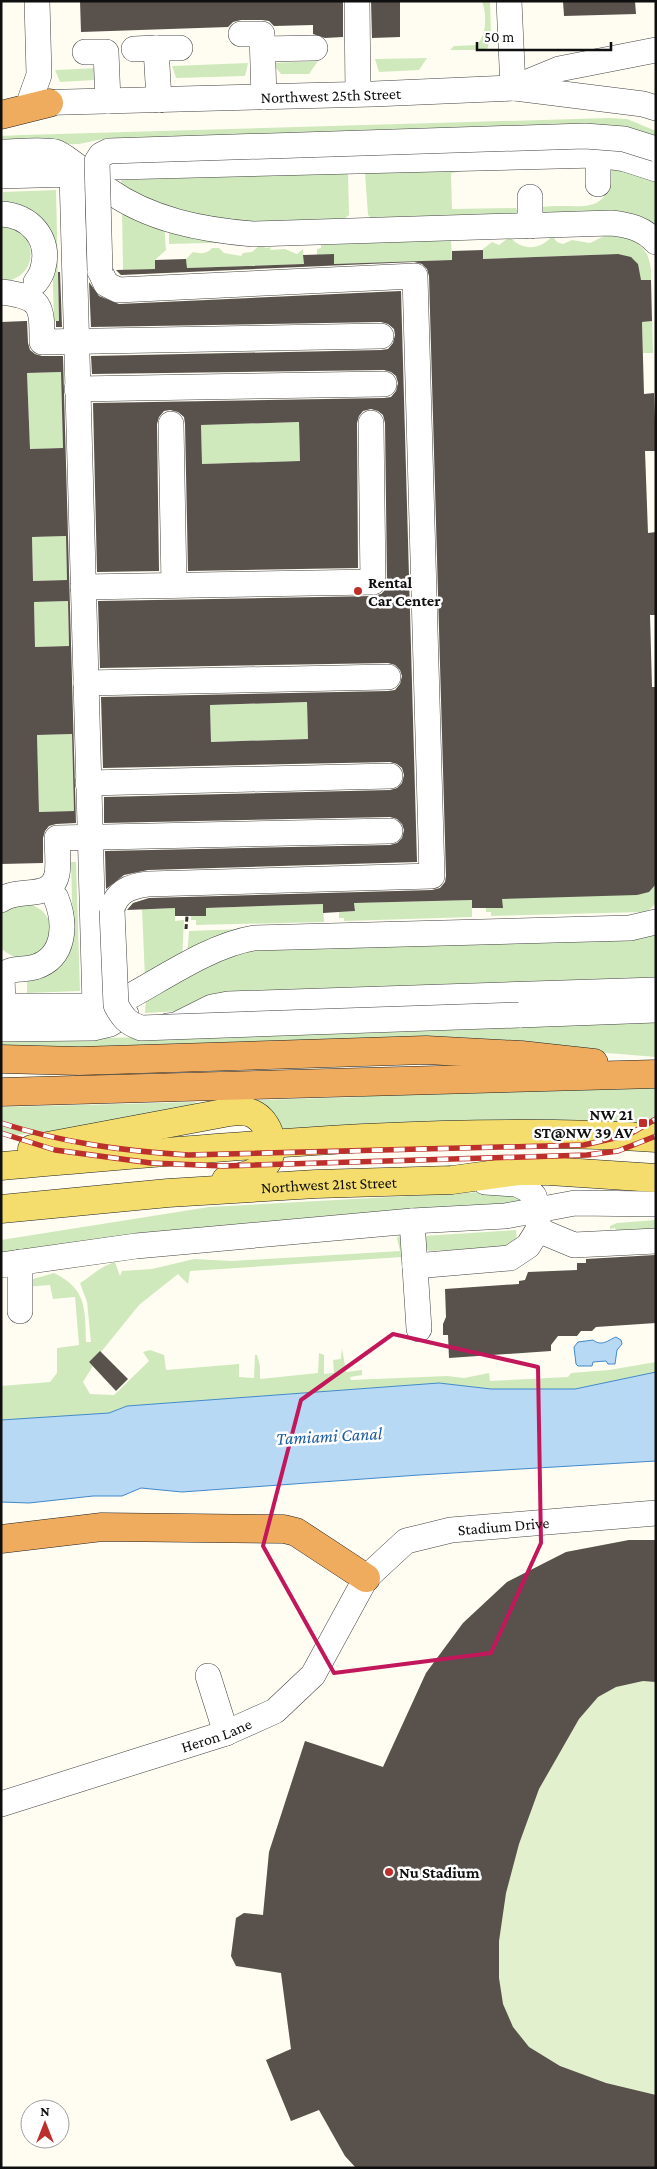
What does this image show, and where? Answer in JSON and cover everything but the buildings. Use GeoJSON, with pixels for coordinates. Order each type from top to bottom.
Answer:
{"type":"FeatureCollection","features":[{"type":"Feature","properties":{"kind":"highway"},"geometry":{"type":"LineString","coordinates":[[1,115],[39,103]]}},
{"type":"Feature","properties":{"kind":"highway"},"geometry":{"type":"LineString","coordinates":[[1,1059],[79,1061],[434,1050],[554,1058],[587,1062],[649,1074]]}},
{"type":"Feature","properties":{"kind":"highway"},"geometry":{"type":"LineString","coordinates":[[1,1092],[649,1074]]}},
{"type":"Feature","properties":{"kind":"highway"},"geometry":{"type":"LineString","coordinates":[[1,1539],[102,1527],[284,1529],[303,1536],[366,1578]]}},
{"type":"Feature","properties":{"kind":"main road"},"geometry":{"type":"LineString","coordinates":[[1,1156],[69,1141],[240,1111],[252,1113],[261,1119],[268,1130],[271,1144],[270,1158],[258,1170],[241,1177],[168,1193]]}},
{"type":"Feature","properties":{"kind":"main road"},"geometry":{"type":"LineString","coordinates":[[1,1166],[271,1144],[541,1133],[656,1138]]}},
{"type":"Feature","properties":{"kind":"main road","name":"Northwest 21st Street"},"geometry":{"type":"LineString","coordinates":[[1,1209],[168,1193],[316,1184],[452,1180],[520,1171],[550,1171],[656,1178]]}},
{"type":"Feature","properties":{"kind":"street"},"geometry":{"type":"LineString","coordinates":[[37,1],[39,103]]}},
{"type":"Feature","properties":{"kind":"street"},"geometry":{"type":"LineString","coordinates":[[357,1],[358,94]]}},
{"type":"Feature","properties":{"kind":"street"},"geometry":{"type":"LineString","coordinates":[[510,1],[513,88],[642,104],[656,108]]}},
{"type":"Feature","properties":{"kind":"street"},"geometry":{"type":"LineString","coordinates":[[241,34],[262,34],[264,97]]}},
{"type":"Feature","properties":{"kind":"street"},"geometry":{"type":"LineString","coordinates":[[159,100],[145,48],[180,48]]}},
{"type":"Feature","properties":{"kind":"street"},"geometry":{"type":"LineString","coordinates":[[263,49],[315,48]]}},
{"type":"Feature","properties":{"kind":"street","name":"Northwest 25th Street"},"geometry":{"type":"LineString","coordinates":[[1,103],[264,97],[513,88],[559,69],[656,50]]}},
{"type":"Feature","properties":{"kind":"street"},"geometry":{"type":"LineString","coordinates":[[85,52],[106,52],[108,101]]}},
{"type":"Feature","properties":{"kind":"street"},"geometry":{"type":"LineString","coordinates":[[656,149],[624,139],[585,136],[110,151],[101,154],[97,161],[100,271],[106,284],[118,290],[415,276],[432,876],[148,884],[136,886],[125,891],[114,902],[117,910],[125,1006],[132,1021],[145,1027],[176,1025],[212,1007],[228,1004],[656,990]]}},
{"type":"Feature","properties":{"kind":"street"},"geometry":{"type":"LineString","coordinates":[[1,152],[56,152],[109,191],[131,204],[178,222],[219,231],[253,234],[611,223],[632,225],[656,242]]}},
{"type":"Feature","properties":{"kind":"street"},"geometry":{"type":"LineString","coordinates":[[117,167],[597,155],[625,159],[656,169]]}},
{"type":"Feature","properties":{"kind":"street"},"geometry":{"type":"LineString","coordinates":[[1,176],[72,174],[94,1006],[3,1006],[2,976],[10,969],[34,967],[46,962],[55,953],[61,941],[62,914],[56,898]]}},
{"type":"Feature","properties":{"kind":"street"},"geometry":{"type":"LineString","coordinates":[[530,197],[530,226]]}},
{"type":"Feature","properties":{"kind":"street"},"geometry":{"type":"LineString","coordinates":[[1,214],[12,214],[24,219],[34,228],[41,239],[44,252],[43,267],[36,282]]}},
{"type":"Feature","properties":{"kind":"street"},"geometry":{"type":"LineString","coordinates":[[1,292],[29,298],[38,305],[42,314],[42,342],[381,336]]}},
{"type":"Feature","properties":{"kind":"street"},"geometry":{"type":"LineString","coordinates":[[77,389],[384,384]]}},
{"type":"Feature","properties":{"kind":"street"},"geometry":{"type":"LineString","coordinates":[[83,587],[374,582],[371,423]]}},
{"type":"Feature","properties":{"kind":"street"},"geometry":{"type":"LineString","coordinates":[[171,424],[174,585]]}},
{"type":"Feature","properties":{"kind":"street"},"geometry":{"type":"LineString","coordinates":[[86,683],[388,678]]}},
{"type":"Feature","properties":{"kind":"street"},"geometry":{"type":"LineString","coordinates":[[88,783],[390,776]]}},
{"type":"Feature","properties":{"kind":"street"},"geometry":{"type":"LineString","coordinates":[[1,900],[18,892],[44,891],[51,887],[56,874],[56,838],[390,831]]}},
{"type":"Feature","properties":{"kind":"street"},"geometry":{"type":"LineString","coordinates":[[117,910],[116,1005],[122,1017],[128,1023],[141,1028],[656,1010]]}},
{"type":"Feature","properties":{"kind":"street"},"geometry":{"type":"LineString","coordinates":[[1,1029],[94,1028],[110,1024],[125,1006],[220,948],[236,941],[254,938],[630,928],[656,922]]}},
{"type":"Feature","properties":{"kind":"street"},"geometry":{"type":"LineString","coordinates":[[415,1266],[510,1258],[521,1253],[528,1246],[538,1220],[534,1196],[523,1186],[508,1183],[452,1180]]}},
{"type":"Feature","properties":{"kind":"street"},"geometry":{"type":"LineString","coordinates":[[538,1220],[575,1203],[656,1204]]}},
{"type":"Feature","properties":{"kind":"street"},"geometry":{"type":"LineString","coordinates":[[20,1312],[11,1263],[136,1246],[412,1221],[505,1216],[538,1220],[574,1245],[656,1241]]}},
{"type":"Feature","properties":{"kind":"street"},"geometry":{"type":"LineString","coordinates":[[412,1221],[419,1329]]}},
{"type":"Feature","properties":{"kind":"street","name":"Stadium Drive"},"geometry":{"type":"LineString","coordinates":[[366,1578],[406,1541],[451,1530],[656,1513]]}},
{"type":"Feature","properties":{"kind":"street","name":"Heron Lane"},"geometry":{"type":"LineString","coordinates":[[1,1804],[226,1733],[275,1711],[313,1675],[366,1578]]}},
{"type":"Feature","properties":{"kind":"street"},"geometry":{"type":"LineString","coordinates":[[208,1676],[226,1733]]}},
{"type":"Feature","properties":{"kind":"path"},"geometry":{"type":"LineString","coordinates":[[186,929],[187,916]]}},
{"type":"Feature","properties":{"kind":"highlighted area"},"geometry":{"type":"Polygon","coordinates":[[[393,1334],[538,1367],[541,1543],[491,1653],[334,1673],[263,1546],[301,1400],[393,1334]]]}},
{"type":"Feature","properties":{"kind":"green space"},"geometry":{"type":"Polygon","coordinates":[[[482,1],[490,1],[491,35],[487,50],[450,50],[454,46],[477,45],[480,41],[485,24],[485,12],[482,1]]]}},
{"type":"Feature","properties":{"kind":"green space"},"geometry":{"type":"Polygon","coordinates":[[[427,58],[419,70],[379,72],[375,59],[427,58]]]}},
{"type":"Feature","properties":{"kind":"green space"},"geometry":{"type":"Polygon","coordinates":[[[318,61],[309,74],[281,74],[272,63],[318,61]]]}},
{"type":"Feature","properties":{"kind":"green space"},"geometry":{"type":"Polygon","coordinates":[[[248,63],[245,76],[176,78],[172,66],[248,63]]]}},
{"type":"Feature","properties":{"kind":"green space"},"geometry":{"type":"Polygon","coordinates":[[[99,68],[95,80],[60,82],[55,70],[99,68]]]}},
{"type":"Feature","properties":{"kind":"green space"},"geometry":{"type":"Polygon","coordinates":[[[627,119],[656,131],[656,229],[542,214],[542,207],[580,206],[598,202],[605,195],[609,184],[610,168],[137,138],[103,139],[79,144],[1,145],[1,136],[23,135],[627,119]]]}},
{"type":"Feature","properties":{"kind":"green space"},"geometry":{"type":"Polygon","coordinates":[[[464,170],[451,173],[452,209],[516,208],[518,212],[516,216],[374,220],[368,215],[365,173],[464,170]]]}},
{"type":"Feature","properties":{"kind":"green space"},"geometry":{"type":"Polygon","coordinates":[[[348,173],[349,215],[342,221],[278,223],[215,221],[145,200],[122,187],[121,180],[348,173]]]}},
{"type":"Feature","properties":{"kind":"green space"},"geometry":{"type":"Polygon","coordinates":[[[56,190],[59,321],[54,321],[52,250],[3,204],[3,192],[56,190]]]}},
{"type":"Feature","properties":{"kind":"green space"},"geometry":{"type":"Polygon","coordinates":[[[122,209],[164,225],[166,250],[155,260],[155,269],[123,270],[122,209]]]}},
{"type":"Feature","properties":{"kind":"green space"},"geometry":{"type":"Polygon","coordinates":[[[1,224],[14,228],[23,235],[29,243],[31,253],[29,263],[24,272],[14,279],[1,282],[1,224]]]}},
{"type":"Feature","properties":{"kind":"green space"},"geometry":{"type":"Polygon","coordinates":[[[169,226],[245,242],[169,244],[169,226]]]}},
{"type":"Feature","properties":{"kind":"green space"},"geometry":{"type":"Polygon","coordinates":[[[604,236],[625,238],[640,245],[649,259],[651,280],[640,280],[618,254],[483,259],[483,249],[492,242],[499,245],[507,239],[512,239],[526,247],[531,247],[541,245],[550,238],[554,238],[557,242],[563,244],[572,240],[590,243],[604,236]]]}},
{"type":"Feature","properties":{"kind":"green space"},"geometry":{"type":"Polygon","coordinates":[[[451,240],[452,260],[334,264],[334,254],[317,255],[317,249],[321,248],[321,245],[451,240]]]}},
{"type":"Feature","properties":{"kind":"green space"},"geometry":{"type":"Polygon","coordinates":[[[259,246],[271,247],[270,250],[285,249],[297,254],[303,249],[304,264],[187,268],[186,259],[193,252],[203,253],[212,248],[219,248],[224,253],[241,256],[243,253],[252,252],[259,246]]]}},
{"type":"Feature","properties":{"kind":"green space"},"geometry":{"type":"Polygon","coordinates":[[[652,321],[653,353],[643,353],[642,322],[652,321]]]}},
{"type":"Feature","properties":{"kind":"green space"},"geometry":{"type":"Polygon","coordinates":[[[61,372],[63,448],[30,449],[27,373],[61,372]]]}},
{"type":"Feature","properties":{"kind":"green space"},"geometry":{"type":"Polygon","coordinates":[[[299,422],[300,461],[202,464],[201,425],[299,422]]]}},
{"type":"Feature","properties":{"kind":"green space"},"geometry":{"type":"Polygon","coordinates":[[[66,536],[67,580],[33,581],[32,537],[66,536]]]}},
{"type":"Feature","properties":{"kind":"green space"},"geometry":{"type":"Polygon","coordinates":[[[68,601],[69,646],[35,647],[34,602],[68,601]]]}},
{"type":"Feature","properties":{"kind":"green space"},"geometry":{"type":"Polygon","coordinates":[[[307,702],[308,739],[211,742],[210,705],[307,702]]]}},
{"type":"Feature","properties":{"kind":"green space"},"geometry":{"type":"Polygon","coordinates":[[[72,734],[74,811],[39,812],[37,735],[72,734]]]}},
{"type":"Feature","properties":{"kind":"green space"},"geometry":{"type":"Polygon","coordinates":[[[71,862],[76,862],[80,991],[27,993],[27,981],[73,938],[71,862]]]}},
{"type":"Feature","properties":{"kind":"green space"},"geometry":{"type":"Polygon","coordinates":[[[656,884],[656,903],[649,910],[642,912],[491,916],[491,912],[486,912],[486,908],[502,908],[502,899],[656,884]]]}},
{"type":"Feature","properties":{"kind":"green space"},"geometry":{"type":"Polygon","coordinates":[[[472,900],[472,917],[344,921],[344,918],[339,918],[339,912],[355,911],[354,903],[472,900]]]}},
{"type":"Feature","properties":{"kind":"green space"},"geometry":{"type":"Polygon","coordinates":[[[28,903],[43,911],[50,922],[50,934],[46,945],[38,953],[27,958],[14,957],[1,948],[1,914],[14,905],[28,903]]]}},
{"type":"Feature","properties":{"kind":"green space"},"geometry":{"type":"Polygon","coordinates":[[[323,904],[324,922],[196,925],[196,920],[191,920],[191,916],[206,916],[206,908],[323,904]]]}},
{"type":"Feature","properties":{"kind":"green space"},"geometry":{"type":"Polygon","coordinates":[[[175,908],[175,921],[184,920],[182,959],[145,979],[142,909],[175,908]]]}},
{"type":"Feature","properties":{"kind":"green space"},"geometry":{"type":"Polygon","coordinates":[[[244,929],[187,956],[189,931],[244,929]]]}},
{"type":"Feature","properties":{"kind":"green space"},"geometry":{"type":"Polygon","coordinates":[[[656,931],[656,983],[145,1013],[146,998],[237,950],[656,931]]]}},
{"type":"Feature","properties":{"kind":"green space"},"geometry":{"type":"Polygon","coordinates":[[[656,1020],[656,1057],[570,1050],[179,1044],[64,1048],[1,1046],[1,1040],[253,1035],[656,1020]]]}},
{"type":"Feature","properties":{"kind":"green space"},"geometry":{"type":"Polygon","coordinates":[[[656,1085],[656,1123],[515,1120],[278,1131],[234,1101],[359,1097],[367,1094],[656,1085]]]}},
{"type":"Feature","properties":{"kind":"green space"},"geometry":{"type":"Polygon","coordinates":[[[195,1102],[197,1107],[51,1132],[1,1136],[1,1107],[195,1102]]]}},
{"type":"Feature","properties":{"kind":"green space"},"geometry":{"type":"Polygon","coordinates":[[[481,1192],[520,1197],[516,1203],[1,1258],[1,1240],[209,1207],[481,1192]]]}},
{"type":"Feature","properties":{"kind":"green space"},"geometry":{"type":"Polygon","coordinates":[[[656,1220],[656,1232],[617,1233],[615,1228],[610,1229],[610,1226],[617,1223],[656,1220]]]}},
{"type":"Feature","properties":{"kind":"green space"},"geometry":{"type":"Polygon","coordinates":[[[516,1230],[517,1241],[509,1247],[429,1251],[426,1249],[423,1236],[516,1230]]]}},
{"type":"Feature","properties":{"kind":"green space"},"geometry":{"type":"Polygon","coordinates":[[[399,1235],[401,1236],[402,1257],[190,1271],[188,1284],[178,1274],[139,1305],[101,1352],[89,1362],[93,1366],[83,1382],[90,1394],[114,1395],[149,1361],[143,1352],[150,1350],[164,1355],[166,1370],[239,1364],[239,1377],[254,1378],[255,1355],[257,1355],[260,1366],[260,1379],[318,1373],[319,1353],[324,1355],[324,1374],[334,1373],[333,1360],[341,1359],[342,1348],[346,1372],[362,1370],[362,1375],[350,1377],[351,1380],[447,1376],[464,1378],[489,1373],[490,1381],[568,1377],[571,1373],[609,1370],[656,1362],[656,1372],[575,1389],[491,1389],[439,1383],[127,1406],[109,1413],[1,1420],[1,1386],[50,1382],[57,1373],[57,1348],[79,1345],[75,1297],[53,1299],[50,1285],[25,1287],[19,1283],[54,1273],[65,1279],[73,1286],[82,1301],[86,1342],[91,1342],[87,1302],[80,1283],[101,1268],[115,1262],[120,1276],[122,1271],[152,1269],[194,1259],[232,1261],[400,1251],[397,1238],[399,1235]]]}},
{"type":"Feature","properties":{"kind":"green space","name":"Nu Stadium"},"geometry":{"type":"Polygon","coordinates":[[[629,1540],[656,1540],[656,2168],[356,2168],[345,2156],[319,2110],[291,2121],[266,2060],[291,2049],[281,1973],[236,1966],[231,1956],[236,1918],[244,1913],[263,1915],[269,1852],[305,1741],[383,1767],[426,1673],[463,1623],[507,1582],[566,1552],[629,1540]]]}},
{"type":"Feature","properties":{"kind":"water"},"geometry":{"type":"Polygon","coordinates":[[[616,1337],[621,1340],[622,1344],[617,1350],[615,1364],[608,1364],[606,1361],[593,1362],[592,1366],[578,1366],[576,1364],[574,1347],[578,1342],[593,1340],[602,1343],[616,1337]]]}},
{"type":"Feature","properties":{"kind":"water","name":"Tamiami Canal"},"geometry":{"type":"Polygon","coordinates":[[[656,1372],[656,1461],[182,1492],[141,1488],[122,1496],[93,1496],[29,1503],[1,1502],[1,1420],[109,1413],[127,1406],[439,1383],[491,1389],[575,1389],[656,1372]]]}},
{"type":"Feature","properties":{"kind":"railway"},"geometry":{"type":"LineString","coordinates":[[1,1123],[48,1136],[94,1145],[188,1155],[584,1145],[628,1135],[656,1119]]}},
{"type":"Feature","properties":{"kind":"railway"},"geometry":{"type":"LineString","coordinates":[[1,1133],[55,1150],[151,1163],[223,1166],[587,1155],[618,1151],[656,1136]]}},
{"type":"Feature","properties":{"kind":"place","name":"Rental Car Center"},"geometry":{"type":"Point","coordinates":[358,591]}},
{"type":"Feature","properties":{"kind":"place","name":"NW 21 ST@NW 39 AV"},"geometry":{"type":"Point","coordinates":[643,1123]}},
{"type":"Feature","properties":{"kind":"place","name":"Nu Stadium"},"geometry":{"type":"Point","coordinates":[389,1872]}}]}
